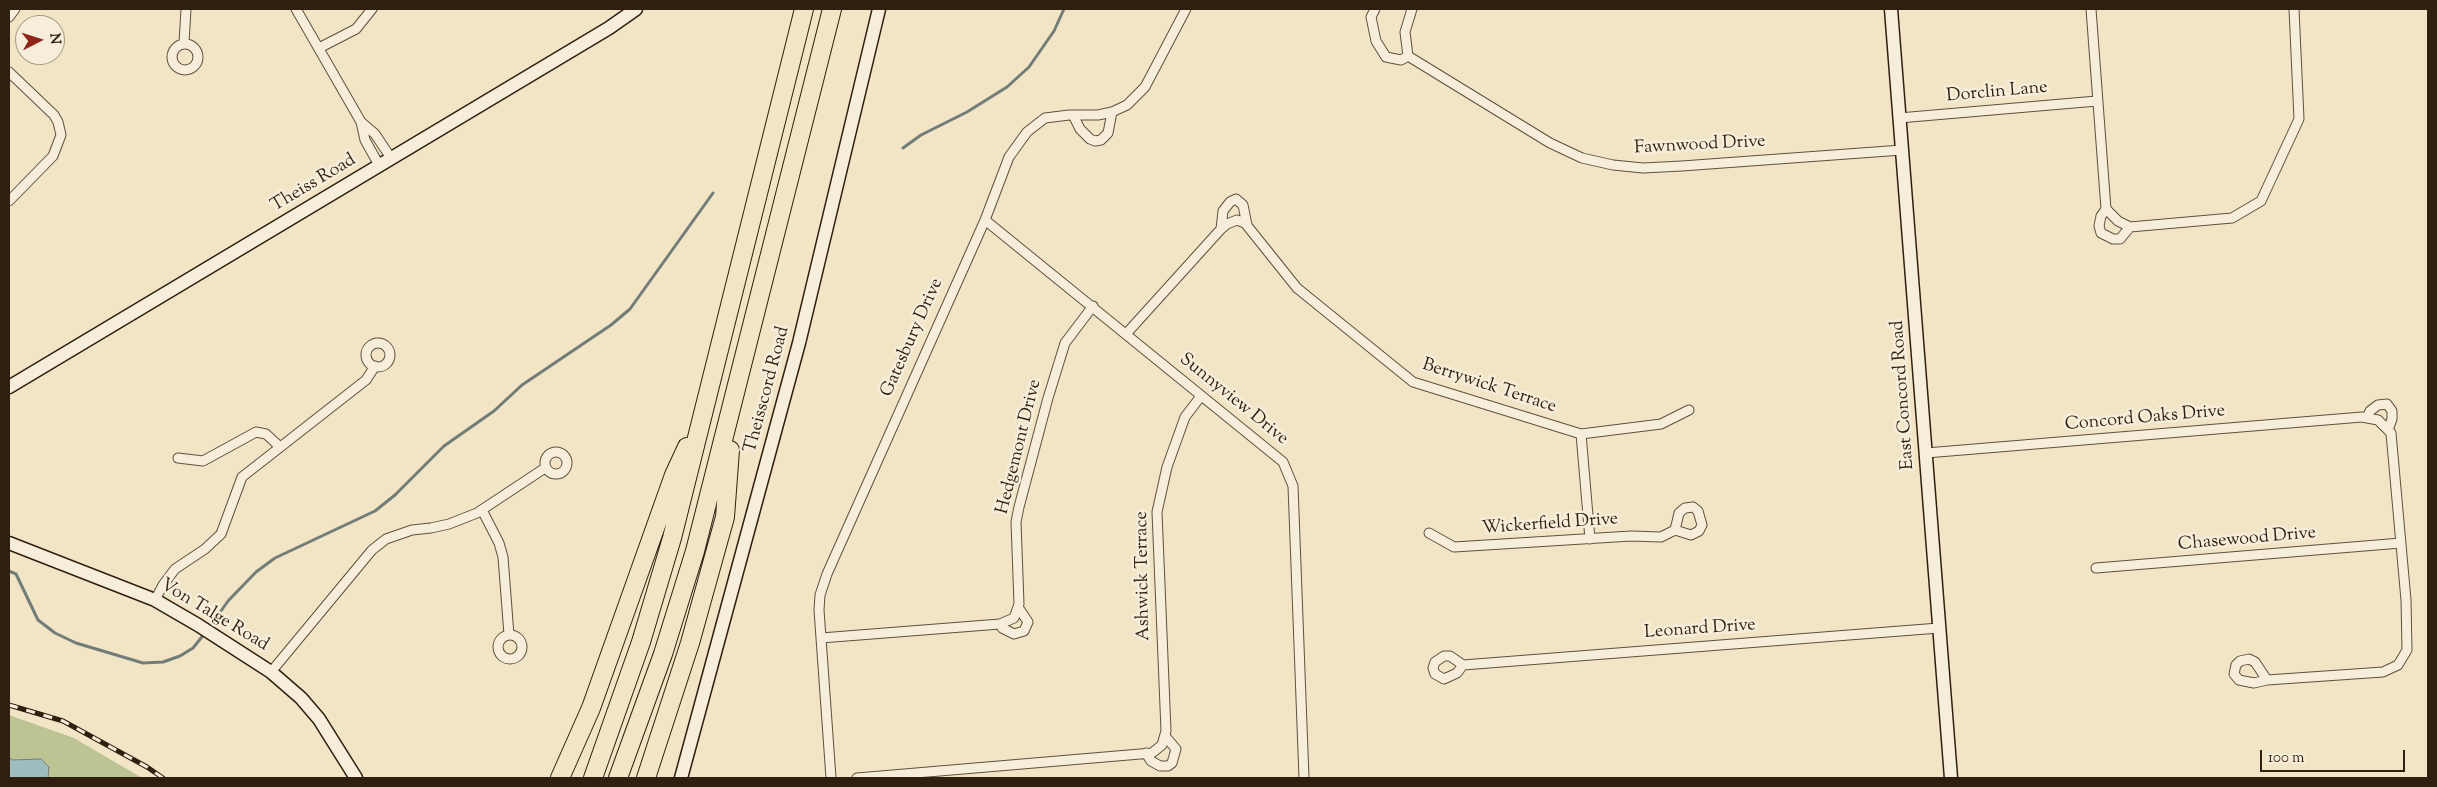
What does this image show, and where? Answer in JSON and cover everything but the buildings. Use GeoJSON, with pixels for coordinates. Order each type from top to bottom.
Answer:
{"type":"FeatureCollection","features":[{"type":"Feature","properties":{"kind":"highway"},"geometry":{"type":"LineString","coordinates":[[593,778],[644,634],[672,538],[804,9]]}},
{"type":"Feature","properties":{"kind":"highway"},"geometry":{"type":"LineString","coordinates":[[618,778],[646,704],[682,594],[735,397],[832,9]]}},
{"type":"Feature","properties":{"kind":"highway"},"geometry":{"type":"LineString","coordinates":[[646,778],[690,643],[725,517],[735,397]]}},
{"type":"Feature","properties":{"kind":"highway"},"geometry":{"type":"LineString","coordinates":[[560,778],[606,666],[674,475],[702,418]]}},
{"type":"Feature","properties":{"kind":"street"},"geometry":{"type":"LineString","coordinates":[[9,17],[15,9]]}},
{"type":"Feature","properties":{"kind":"street"},"geometry":{"type":"LineString","coordinates":[[184,43],[186,9]]}},
{"type":"Feature","properties":{"kind":"street"},"geometry":{"type":"LineString","coordinates":[[296,9],[361,122],[365,140],[379,165]]}},
{"type":"Feature","properties":{"kind":"street"},"geometry":{"type":"LineString","coordinates":[[319,48],[356,29],[372,9]]}},
{"type":"Feature","properties":{"kind":"street","name":"Theiss Road"},"geometry":{"type":"LineString","coordinates":[[9,387],[609,28],[636,9]]}},
{"type":"Feature","properties":{"kind":"street","name":"Theisscord Road"},"geometry":{"type":"LineString","coordinates":[[681,778],[799,343],[879,9]]}},
{"type":"Feature","properties":{"kind":"street","name":"Gatesbury Drive"},"geometry":{"type":"LineString","coordinates":[[831,778],[818,610],[827,574],[985,220],[1009,157],[1027,132],[1045,118],[1098,115],[1112,112],[1127,105],[1145,87],[1186,9]]}},
{"type":"Feature","properties":{"kind":"street"},"geometry":{"type":"LineString","coordinates":[[1375,9],[1371,17],[1376,41],[1386,57],[1401,60],[1408,56],[1405,32],[1412,9]]}},
{"type":"Feature","properties":{"kind":"street","name":"East Concord Road"},"geometry":{"type":"LineString","coordinates":[[1891,9],[1951,778]]}},
{"type":"Feature","properties":{"kind":"street"},"geometry":{"type":"LineString","coordinates":[[2091,9],[2106,209],[2118,221],[2130,227],[2232,218],[2261,201],[2299,119],[2294,9]]}},
{"type":"Feature","properties":{"kind":"street","name":"Fawnwood Drive"},"geometry":{"type":"LineString","coordinates":[[1408,56],[1550,143],[1582,158],[1613,165],[1643,168],[1682,166],[1902,150]]}},
{"type":"Feature","properties":{"kind":"street"},"geometry":{"type":"LineString","coordinates":[[9,72],[54,115],[58,122],[60,135],[53,156],[9,201]]}},
{"type":"Feature","properties":{"kind":"street","name":"Dorclin Lane"},"geometry":{"type":"LineString","coordinates":[[1899,118],[2097,101]]}},
{"type":"Feature","properties":{"kind":"street"},"geometry":{"type":"LineString","coordinates":[[1073,115],[1080,130],[1095,141],[1101,140],[1108,133],[1112,112]]}},
{"type":"Feature","properties":{"kind":"street"},"geometry":{"type":"LineString","coordinates":[[361,122],[375,134],[391,158]]}},
{"type":"Feature","properties":{"kind":"street","name":"Berrywick Terrace"},"geometry":{"type":"LineString","coordinates":[[1126,334],[1221,229],[1223,211],[1230,202],[1236,199],[1243,205],[1247,225],[1298,288],[1413,382],[1581,434],[1661,424],[1689,410]]}},
{"type":"Feature","properties":{"kind":"street"},"geometry":{"type":"LineString","coordinates":[[2106,209],[2101,216],[2099,226],[2101,233],[2107,237],[2120,239],[2130,227]]}},
{"type":"Feature","properties":{"kind":"street","name":"Sunnyview Drive"},"geometry":{"type":"LineString","coordinates":[[985,220],[1283,462],[1294,486],[1304,778]]}},
{"type":"Feature","properties":{"kind":"street"},"geometry":{"type":"LineString","coordinates":[[1221,229],[1236,220],[1247,225]]}},
{"type":"Feature","properties":{"kind":"street","name":"Hedgemont Drive"},"geometry":{"type":"LineString","coordinates":[[821,638],[1001,624],[1002,628],[1014,634],[1024,631],[1028,622],[1018,607],[1016,522],[1019,507],[1048,398],[1065,344],[1093,306]]}},
{"type":"Feature","properties":{"kind":"street"},"geometry":{"type":"LineString","coordinates":[[155,600],[163,584],[175,569],[205,549],[221,534],[242,477],[366,380],[375,366]]}},
{"type":"Feature","properties":{"kind":"street","name":"Ashwick Terrace"},"geometry":{"type":"LineString","coordinates":[[1146,753],[1151,761],[1160,766],[1168,766],[1172,763],[1176,754],[1176,749],[1165,736],[1157,512],[1167,467],[1185,417],[1201,396]]}},
{"type":"Feature","properties":{"kind":"street"},"geometry":{"type":"LineString","coordinates":[[2267,680],[2383,672],[2398,665],[2407,650],[2406,600],[2391,433],[2388,430],[2378,420],[2367,418],[2370,411],[2378,405],[2387,404],[2392,411],[2392,419],[2388,430]]}},
{"type":"Feature","properties":{"kind":"street","name":"Concord Oaks Drive"},"geometry":{"type":"LineString","coordinates":[[1926,453],[2367,418]]}},
{"type":"Feature","properties":{"kind":"street"},"geometry":{"type":"LineString","coordinates":[[178,458],[203,461],[256,432],[266,434],[280,447]]}},
{"type":"Feature","properties":{"kind":"street"},"geometry":{"type":"LineString","coordinates":[[1581,434],[1590,539]]}},
{"type":"Feature","properties":{"kind":"street"},"geometry":{"type":"LineString","coordinates":[[271,672],[372,550],[386,539],[412,530],[449,524],[482,510],[545,468]]}},
{"type":"Feature","properties":{"kind":"street"},"geometry":{"type":"LineString","coordinates":[[482,510],[499,543],[503,558],[509,635]]}},
{"type":"Feature","properties":{"kind":"street","name":"Wickerfield Drive"},"geometry":{"type":"LineString","coordinates":[[1429,533],[1454,547],[1631,536],[1661,537],[1675,530]]}},
{"type":"Feature","properties":{"kind":"street","name":"Von Talge Road"},"geometry":{"type":"LineString","coordinates":[[9,543],[155,600],[220,638],[271,672],[302,698],[319,719],[356,778]]}},
{"type":"Feature","properties":{"kind":"street","name":"Chasewood Drive"},"geometry":{"type":"LineString","coordinates":[[2096,568],[2401,543]]}},
{"type":"Feature","properties":{"kind":"street"},"geometry":{"type":"LineString","coordinates":[[1001,624],[1014,618],[1018,607]]}},
{"type":"Feature","properties":{"kind":"street","name":"Leonard Drive"},"geometry":{"type":"LineString","coordinates":[[1463,665],[1939,628]]}},
{"type":"Feature","properties":{"kind":"street"},"geometry":{"type":"LineString","coordinates":[[857,778],[962,774],[1152,753],[1162,746],[1165,736]]}},
{"type":"Feature","properties":{"kind":"green space"},"geometry":{"type":"Polygon","coordinates":[[[9,715],[74,738],[142,778],[48,778],[41,759],[11,760],[9,757],[9,715]]]}},
{"type":"Feature","properties":{"kind":"water"},"geometry":{"type":"Polygon","coordinates":[[[9,757],[12,760],[41,759],[49,767],[48,778],[9,778],[9,757]]]}},
{"type":"Feature","properties":{"kind":"waterway"},"geometry":{"type":"LineString","coordinates":[[903,148],[921,135],[967,112],[1007,87],[1029,67],[1054,31],[1064,9]]}},
{"type":"Feature","properties":{"kind":"waterway"},"geometry":{"type":"LineString","coordinates":[[209,628],[228,601],[256,572],[275,558],[375,511],[395,495],[444,446],[494,411],[522,385],[611,325],[630,309],[713,193]]}},
{"type":"Feature","properties":{"kind":"waterway"},"geometry":{"type":"LineString","coordinates":[[9,571],[16,574],[38,620],[55,633],[76,643],[143,663],[163,662],[180,656],[193,648],[205,633]]}},
{"type":"Feature","properties":{"kind":"railway"},"geometry":{"type":"LineString","coordinates":[[9,705],[63,721],[147,767],[163,778]]}}]}
